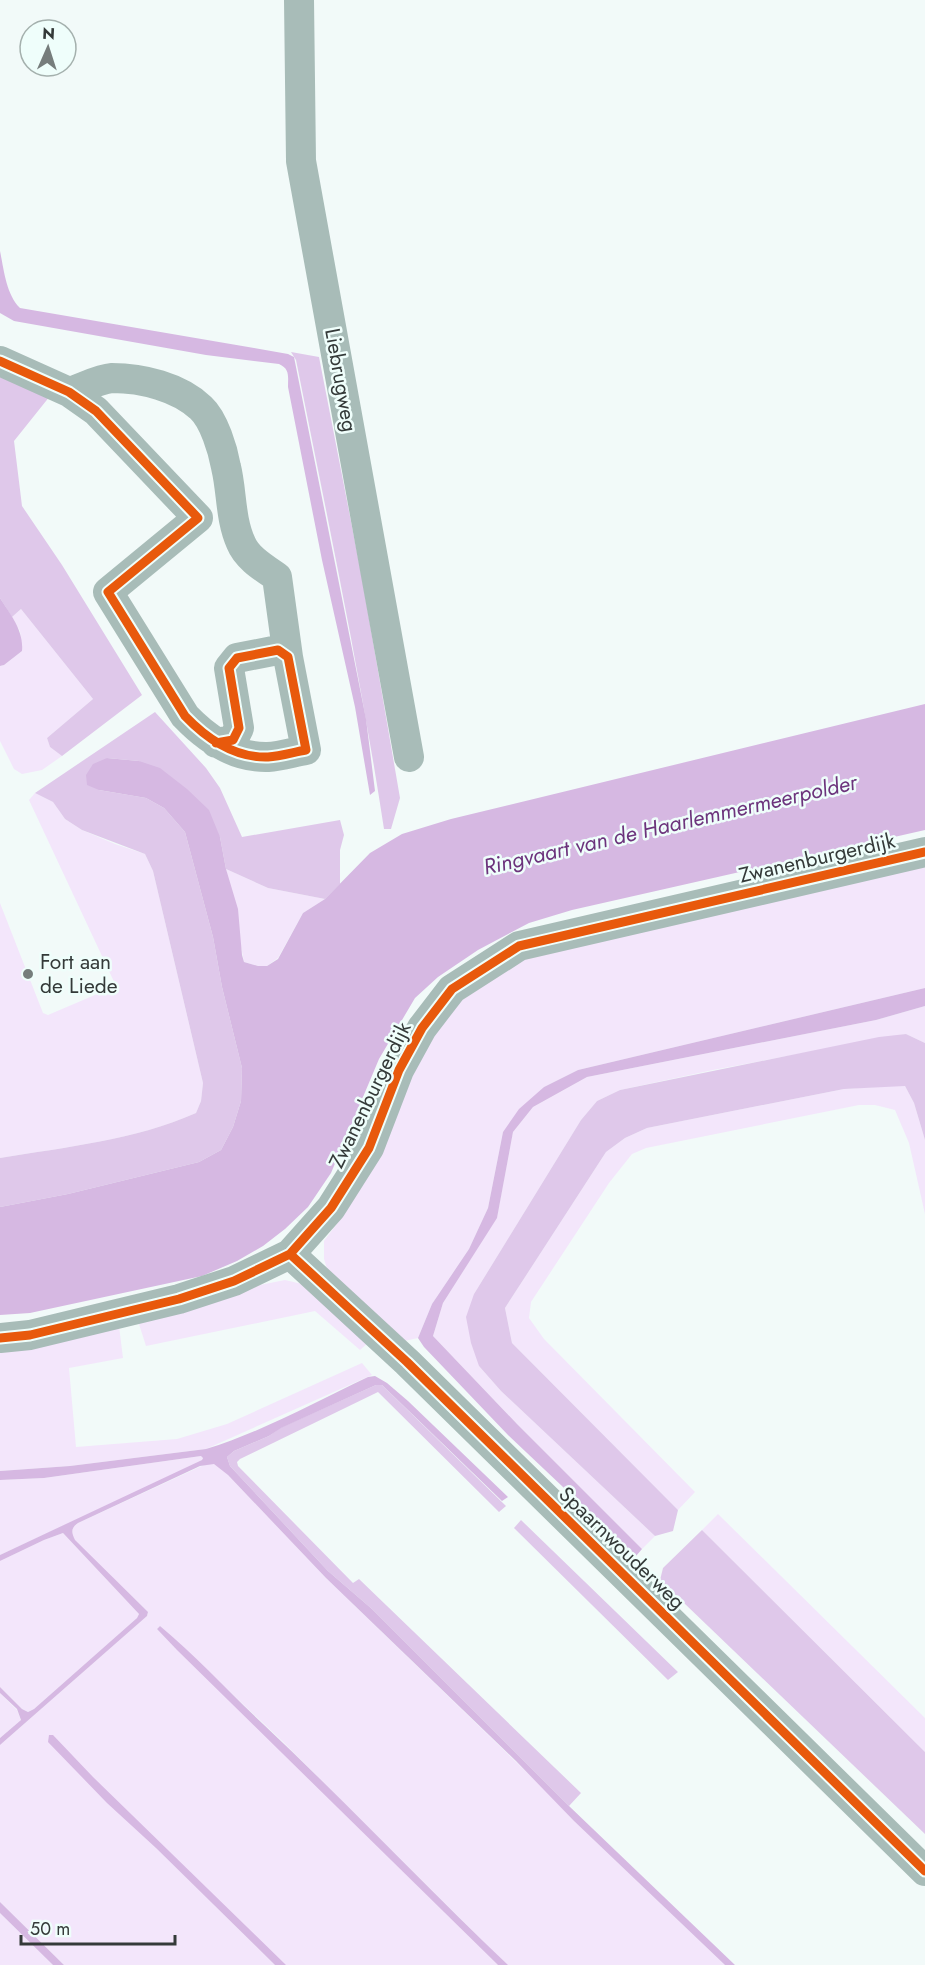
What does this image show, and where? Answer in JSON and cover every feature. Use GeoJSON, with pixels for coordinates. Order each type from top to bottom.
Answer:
{"type":"FeatureCollection","features":[{"type":"Feature","properties":{"kind":"street","name":"Liebrugweg"},"geometry":{"type":"LineString","coordinates":[[299,0],[301,161],[409,757]]}},
{"type":"Feature","properties":{"kind":"street"},"geometry":{"type":"LineString","coordinates":[[0,362],[69,392],[96,411],[198,518],[241,544],[258,564],[277,577],[288,657],[306,750],[269,757],[248,755],[216,743],[199,731],[185,716],[108,592],[198,518]]}},
{"type":"Feature","properties":{"kind":"street"},"geometry":{"type":"LineString","coordinates":[[69,392],[110,378],[145,382],[177,391],[203,409],[219,439],[241,544]]}},
{"type":"Feature","properties":{"kind":"street"},"geometry":{"type":"LineString","coordinates":[[216,743],[233,740],[239,728],[229,668],[237,658],[278,650],[288,657]]}},
{"type":"Feature","properties":{"kind":"street","name":"Zwanenburgerdijk"},"geometry":{"type":"LineString","coordinates":[[0,1338],[30,1335],[179,1299],[234,1281],[290,1254],[331,1208],[369,1148],[399,1070],[422,1028],[452,989],[519,946],[925,852]]}},
{"type":"Feature","properties":{"kind":"street","name":"Spaarnwouderweg"},"geometry":{"type":"LineString","coordinates":[[290,1254],[407,1362],[925,1871]]}},
{"type":"Feature","properties":{"kind":"shaded area"},"geometry":{"type":"Polygon","coordinates":[[[291,352],[319,357],[362,578],[400,798],[391,829],[384,829],[343,594],[296,360],[291,352]]]}},
{"type":"Feature","properties":{"kind":"shaded area"},"geometry":{"type":"Polygon","coordinates":[[[0,377],[50,396],[14,441],[22,506],[62,565],[142,695],[62,756],[50,747],[47,738],[93,699],[21,609],[12,617],[0,598],[0,377]]]}},
{"type":"Feature","properties":{"kind":"shaded area"},"geometry":{"type":"Polygon","coordinates":[[[21,609],[93,699],[47,738],[50,747],[62,756],[42,770],[22,774],[14,769],[0,741],[0,666],[22,651],[20,631],[12,617],[21,609]]]}},
{"type":"Feature","properties":{"kind":"shaded area"},"geometry":{"type":"Polygon","coordinates":[[[155,712],[206,768],[220,788],[242,837],[340,820],[344,835],[340,850],[340,884],[325,899],[268,888],[226,869],[220,837],[139,761],[107,758],[99,790],[146,798],[164,808],[185,832],[213,937],[222,987],[242,1068],[241,1101],[233,1127],[221,1150],[199,1162],[68,1194],[0,1207],[0,1158],[100,1142],[149,1130],[196,1113],[201,1101],[203,1083],[153,871],[145,854],[82,830],[65,819],[53,802],[35,793],[155,712]]]}},
{"type":"Feature","properties":{"kind":"shaded area"},"geometry":{"type":"Polygon","coordinates":[[[35,793],[53,802],[65,819],[82,830],[145,854],[153,871],[203,1083],[201,1101],[196,1113],[173,1122],[100,1142],[0,1158],[0,903],[43,1013],[48,1015],[116,986],[29,800],[35,793]]]}},
{"type":"Feature","properties":{"kind":"shaded area"},"geometry":{"type":"Polygon","coordinates":[[[925,860],[925,988],[578,1070],[544,1087],[503,1132],[488,1208],[469,1249],[432,1304],[418,1338],[395,1343],[330,1278],[324,1259],[324,1241],[345,1213],[417,1057],[450,1008],[524,959],[925,860]]]}},
{"type":"Feature","properties":{"kind":"shaded area"},"geometry":{"type":"Polygon","coordinates":[[[226,869],[268,888],[325,899],[303,913],[278,958],[267,966],[244,962],[226,869]]]}},
{"type":"Feature","properties":{"kind":"shaded area"},"geometry":{"type":"Polygon","coordinates":[[[925,1006],[925,1043],[906,1034],[620,1090],[597,1101],[581,1120],[474,1294],[479,1366],[501,1391],[655,1536],[642,1549],[433,1336],[443,1303],[497,1217],[513,1132],[533,1107],[587,1077],[876,1020],[925,1006]]]}},
{"type":"Feature","properties":{"kind":"shaded area"},"geometry":{"type":"Polygon","coordinates":[[[906,1034],[925,1043],[925,1140],[914,1103],[905,1086],[844,1089],[647,1128],[625,1138],[606,1152],[505,1308],[512,1343],[678,1510],[673,1531],[655,1536],[501,1391],[479,1366],[471,1343],[466,1317],[474,1294],[581,1120],[597,1101],[620,1090],[879,1037],[906,1034]]]}},
{"type":"Feature","properties":{"kind":"shaded area"},"geometry":{"type":"Polygon","coordinates":[[[905,1086],[914,1103],[925,1140],[925,1214],[909,1143],[895,1110],[875,1105],[859,1105],[646,1148],[632,1154],[609,1183],[531,1302],[529,1318],[544,1339],[695,1492],[678,1510],[512,1343],[505,1308],[606,1152],[625,1138],[647,1128],[844,1089],[905,1086]]]}},
{"type":"Feature","properties":{"kind":"shaded area"},"geometry":{"type":"Polygon","coordinates":[[[285,1280],[302,1284],[369,1342],[360,1350],[315,1311],[146,1346],[138,1321],[260,1285],[285,1280]]]}},
{"type":"Feature","properties":{"kind":"shaded area"},"geometry":{"type":"Polygon","coordinates":[[[119,1326],[123,1358],[69,1368],[76,1447],[177,1439],[227,1424],[362,1363],[372,1375],[206,1449],[70,1466],[0,1471],[0,1348],[119,1326]]]}},
{"type":"Feature","properties":{"kind":"shaded area"},"geometry":{"type":"Polygon","coordinates":[[[376,1385],[382,1385],[506,1506],[499,1512],[378,1392],[240,1459],[237,1462],[238,1466],[353,1583],[359,1579],[581,1793],[569,1806],[372,1609],[328,1571],[230,1466],[227,1457],[234,1451],[376,1385]]]}},
{"type":"Feature","properties":{"kind":"shaded area"},"geometry":{"type":"Polygon","coordinates":[[[201,1456],[202,1460],[175,1474],[0,1555],[0,1480],[44,1478],[201,1456]]]}},
{"type":"Feature","properties":{"kind":"shaded area"},"geometry":{"type":"Polygon","coordinates":[[[206,1464],[216,1464],[228,1475],[326,1578],[725,1965],[507,1965],[281,1740],[160,1626],[157,1629],[498,1965],[284,1965],[133,1825],[275,1965],[64,1965],[0,1902],[0,1745],[147,1616],[148,1613],[143,1607],[74,1540],[72,1532],[74,1527],[78,1523],[206,1464]]]}},
{"type":"Feature","properties":{"kind":"shaded area"},"geometry":{"type":"Polygon","coordinates":[[[718,1514],[925,1718],[925,1752],[702,1530],[718,1514]]]}},
{"type":"Feature","properties":{"kind":"shaded area"},"geometry":{"type":"Polygon","coordinates":[[[521,1520],[678,1672],[668,1680],[514,1528],[521,1520]]]}},
{"type":"Feature","properties":{"kind":"shaded area"},"geometry":{"type":"Polygon","coordinates":[[[702,1530],[925,1752],[925,1834],[660,1580],[663,1568],[702,1530]]]}},
{"type":"Feature","properties":{"kind":"shaded area"},"geometry":{"type":"Polygon","coordinates":[[[63,1533],[139,1614],[28,1712],[0,1687],[0,1561],[63,1533]]]}},
{"type":"Feature","properties":{"kind":"shaded area"},"geometry":{"type":"Polygon","coordinates":[[[0,1693],[17,1710],[21,1720],[0,1738],[0,1693]]]}},
{"type":"Feature","properties":{"kind":"shaded area"},"geometry":{"type":"Polygon","coordinates":[[[0,1913],[2,1915],[53,1965],[0,1965],[0,1913]]]}},
{"type":"Feature","properties":{"kind":"water"},"geometry":{"type":"Polygon","coordinates":[[[0,251],[9,289],[20,308],[288,354],[294,357],[366,719],[375,791],[370,795],[355,707],[322,560],[288,387],[288,373],[285,368],[279,364],[206,355],[14,321],[0,313],[0,251]]]}},
{"type":"Feature","properties":{"kind":"water"},"geometry":{"type":"Polygon","coordinates":[[[0,598],[16,623],[21,636],[22,651],[0,666],[0,598]]]}},
{"type":"Feature","properties":{"kind":"water","name":"Ringvaart van de Haarlemmermeerpolder"},"geometry":{"type":"Polygon","coordinates":[[[925,704],[925,830],[572,910],[529,923],[478,950],[438,977],[415,998],[379,1059],[331,1173],[308,1207],[263,1246],[237,1261],[202,1276],[30,1313],[0,1315],[0,1207],[68,1194],[199,1162],[221,1150],[233,1127],[241,1101],[242,1068],[222,987],[213,937],[185,832],[164,808],[146,798],[99,790],[87,785],[86,775],[93,764],[107,758],[139,761],[160,768],[209,810],[220,837],[226,869],[238,909],[244,962],[267,966],[278,959],[303,913],[325,899],[370,853],[402,834],[451,819],[925,704]]]}},
{"type":"Feature","properties":{"kind":"water"},"geometry":{"type":"Polygon","coordinates":[[[925,988],[925,1006],[876,1020],[587,1077],[533,1107],[513,1132],[497,1218],[443,1303],[433,1336],[642,1549],[636,1556],[508,1435],[418,1338],[432,1304],[469,1249],[488,1208],[503,1132],[519,1109],[544,1087],[578,1070],[925,988]]]}},
{"type":"Feature","properties":{"kind":"water"},"geometry":{"type":"Polygon","coordinates":[[[375,1376],[408,1401],[508,1497],[502,1501],[382,1385],[376,1385],[234,1451],[227,1457],[230,1466],[328,1571],[372,1609],[569,1806],[735,1965],[725,1965],[574,1821],[516,1761],[326,1578],[228,1475],[214,1464],[200,1466],[78,1523],[73,1528],[75,1540],[148,1612],[147,1616],[0,1745],[0,1738],[21,1720],[17,1709],[0,1693],[0,1687],[22,1709],[28,1712],[34,1709],[139,1614],[63,1533],[0,1561],[0,1555],[203,1458],[201,1456],[44,1478],[0,1480],[0,1471],[70,1466],[206,1449],[268,1425],[368,1377],[375,1376]]]}},
{"type":"Feature","properties":{"kind":"water"},"geometry":{"type":"Polygon","coordinates":[[[160,1626],[199,1661],[508,1965],[498,1965],[177,1650],[157,1629],[160,1626]]]}},
{"type":"Feature","properties":{"kind":"water"},"geometry":{"type":"Polygon","coordinates":[[[49,1735],[53,1735],[286,1965],[275,1965],[107,1803],[48,1742],[49,1735]]]}},
{"type":"Feature","properties":{"kind":"water"},"geometry":{"type":"Polygon","coordinates":[[[0,1902],[64,1965],[53,1965],[2,1915],[0,1902]]]}},
{"type":"Feature","properties":{"kind":"cycle path"},"geometry":{"type":"LineString","coordinates":[[0,361],[69,392],[96,411],[198,518],[108,592],[185,716],[212,739],[222,745],[233,751],[268,757],[306,750],[288,657],[278,650],[237,658],[229,668],[239,728],[233,740],[216,743]]}},
{"type":"Feature","properties":{"kind":"cycle path"},"geometry":{"type":"LineString","coordinates":[[0,1338],[30,1335],[179,1299],[234,1281],[290,1254],[331,1208],[369,1148],[399,1070],[422,1028],[452,989],[519,946],[925,852]]}},
{"type":"Feature","properties":{"kind":"cycle path"},"geometry":{"type":"LineString","coordinates":[[290,1254],[407,1362],[925,1871]]}},
{"type":"Feature","properties":{"kind":"place","name":"Fort aan de Liede"},"geometry":{"type":"Point","coordinates":[28,974]}}]}
